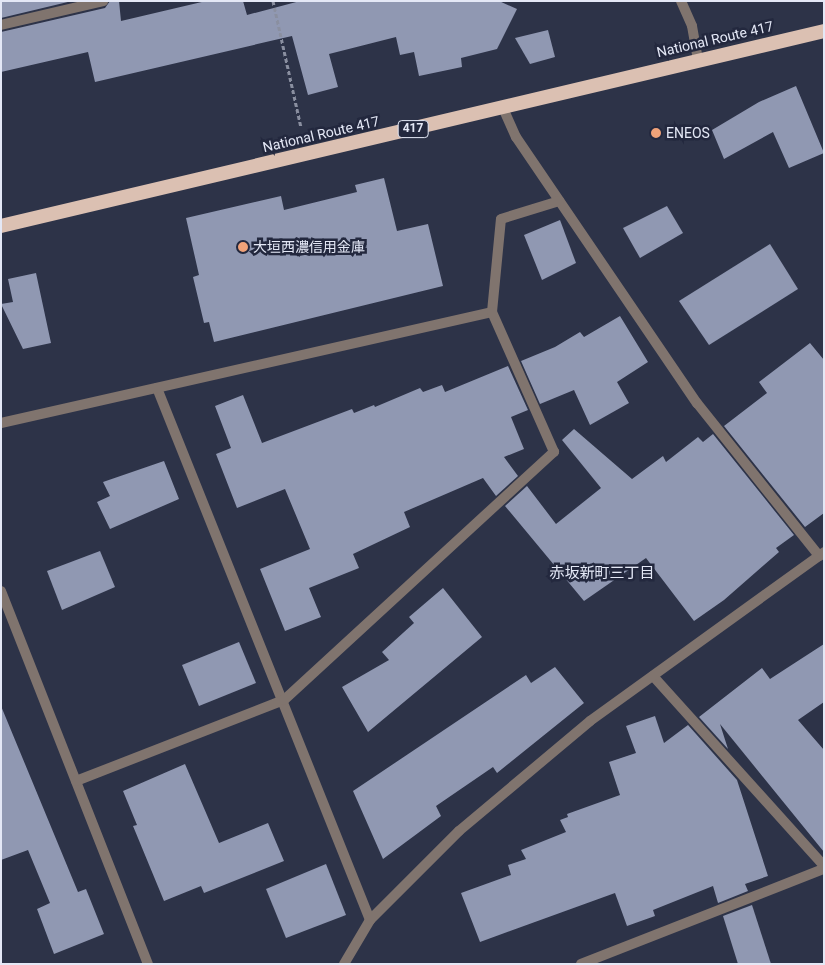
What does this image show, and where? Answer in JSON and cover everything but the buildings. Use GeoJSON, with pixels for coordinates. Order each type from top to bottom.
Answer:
{"type":"FeatureCollection","features":[{"type":"Feature","properties":{"kind":"highway","name":"National Route 417"},"geometry":{"type":"LineString","coordinates":[[1,226],[503,108],[698,59],[824,31]]}},
{"type":"Feature","properties":{"kind":"street"},"geometry":{"type":"LineString","coordinates":[[1,25],[103,1]]}},
{"type":"Feature","properties":{"kind":"street"},"geometry":{"type":"LineString","coordinates":[[681,1],[692,26],[698,59]]}},
{"type":"Feature","properties":{"kind":"street"},"geometry":{"type":"LineString","coordinates":[[344,964],[370,920],[459,831],[590,721],[821,554],[697,403],[516,136],[503,108]]}},
{"type":"Feature","properties":{"kind":"street"},"geometry":{"type":"LineString","coordinates":[[76,781],[284,700],[554,452],[492,312],[501,219],[559,200]]}},
{"type":"Feature","properties":{"kind":"street"},"geometry":{"type":"LineString","coordinates":[[1,423],[492,312]]}},
{"type":"Feature","properties":{"kind":"street"},"geometry":{"type":"LineString","coordinates":[[157,388],[284,700],[370,920]]}},
{"type":"Feature","properties":{"kind":"street"},"geometry":{"type":"LineString","coordinates":[[1,591],[6,616],[76,781],[148,964]]}},
{"type":"Feature","properties":{"kind":"street"},"geometry":{"type":"LineString","coordinates":[[581,964],[824,867],[653,676]]}},
{"type":"Feature","properties":{"kind":"path"},"geometry":{"type":"LineString","coordinates":[[273,1],[308,154]]}},
{"type":"Feature","properties":{"kind":"place","name":"ENEOS"},"geometry":{"type":"Point","coordinates":[656,133]}},
{"type":"Feature","properties":{"kind":"place","name":"大垣西濃信用金庫"},"geometry":{"type":"Point","coordinates":[243,247]}},
{"type":"Feature","properties":{"kind":"district","name":"赤坂新町三丁目"},"geometry":{"type":"Point","coordinates":[602,574]}}]}
